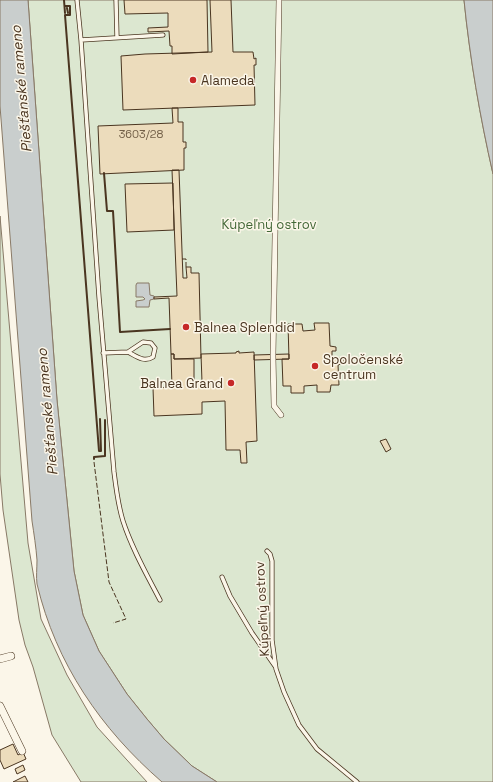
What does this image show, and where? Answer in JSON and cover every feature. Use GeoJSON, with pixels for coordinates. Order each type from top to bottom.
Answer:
{"type":"FeatureCollection","features":[{"type":"Feature","properties":{"kind":"street"},"geometry":{"type":"LineString","coordinates":[[279,0],[273,356],[274,406],[281,415]]}},
{"type":"Feature","properties":{"kind":"street"},"geometry":{"type":"LineString","coordinates":[[0,659],[11,656]]}},
{"type":"Feature","properties":{"kind":"street"},"geometry":{"type":"LineString","coordinates":[[0,706],[2,716],[22,751]]}},
{"type":"Feature","properties":{"kind":"lane"},"geometry":{"type":"LineString","coordinates":[[77,0],[112,459],[118,501],[123,521],[135,551],[160,600]]}},
{"type":"Feature","properties":{"kind":"lane"},"geometry":{"type":"LineString","coordinates":[[116,0],[117,38]]}},
{"type":"Feature","properties":{"kind":"lane"},"geometry":{"type":"LineString","coordinates":[[81,40],[163,35]]}},
{"type":"Feature","properties":{"kind":"lane"},"geometry":{"type":"LineString","coordinates":[[103,353],[128,352],[145,360],[153,357],[155,351],[153,345],[143,342],[128,352]]}},
{"type":"Feature","properties":{"kind":"lane","name":"Kúpeľný ostrov"},"geometry":{"type":"LineString","coordinates":[[267,551],[270,554],[272,561],[272,640],[276,669],[284,692],[299,724],[317,749],[357,782]]}},
{"type":"Feature","properties":{"kind":"lane"},"geometry":{"type":"LineString","coordinates":[[222,577],[230,596],[276,669]]}},
{"type":"Feature","properties":{"kind":"green space","name":"Kúpeľný ostrov"},"geometry":{"type":"Polygon","coordinates":[[[28,0],[464,0],[476,88],[493,174],[493,782],[217,782],[192,766],[164,739],[127,694],[99,651],[83,615],[74,571],[57,400],[28,0]]]}},
{"type":"Feature","properties":{"kind":"green space"},"geometry":{"type":"Polygon","coordinates":[[[0,216],[28,543],[41,619],[67,675],[97,727],[147,782],[81,782],[52,735],[33,667],[25,645],[19,620],[3,510],[0,474],[0,216]]]}},
{"type":"Feature","properties":{"kind":"water","name":"Piešťanské rameno"},"geometry":{"type":"Polygon","coordinates":[[[0,0],[28,0],[57,400],[74,571],[83,615],[99,651],[127,694],[147,719],[164,739],[192,766],[217,782],[162,782],[140,762],[119,740],[84,693],[69,668],[45,613],[37,584],[36,545],[32,521],[0,106],[0,0]]]}},
{"type":"Feature","properties":{"kind":"water"},"geometry":{"type":"Polygon","coordinates":[[[464,0],[493,0],[493,174],[476,88],[464,0]]]}},
{"type":"Feature","properties":{"kind":"water"},"geometry":{"type":"Polygon","coordinates":[[[137,283],[149,283],[150,295],[154,296],[154,299],[150,300],[149,307],[136,307],[136,301],[145,299],[143,297],[136,297],[137,283]]]}},
{"type":"Feature","properties":{"kind":"building"},"geometry":{"type":"Polygon","coordinates":[[[124,0],[207,0],[208,52],[172,54],[169,31],[148,32],[148,28],[168,27],[168,13],[125,14],[124,0]]]}},
{"type":"Feature","properties":{"kind":"building","name":"Alameda"},"geometry":{"type":"Polygon","coordinates":[[[210,0],[231,0],[233,52],[253,52],[254,59],[256,58],[256,65],[254,65],[255,105],[123,110],[121,56],[212,52],[210,0]]]}},
{"type":"Feature","properties":{"kind":"building"},"geometry":{"type":"Polygon","coordinates":[[[172,108],[178,108],[178,122],[183,122],[183,142],[186,142],[186,148],[184,148],[184,170],[100,174],[98,126],[173,123],[172,108]]]}},
{"type":"Feature","properties":{"kind":"building"},"geometry":{"type":"Polygon","coordinates":[[[172,170],[179,170],[183,278],[187,278],[186,267],[191,267],[191,273],[199,273],[201,358],[174,359],[174,354],[171,354],[169,298],[154,299],[154,297],[177,296],[172,170]]]}},
{"type":"Feature","properties":{"kind":"building"},"geometry":{"type":"Polygon","coordinates":[[[173,183],[174,230],[127,232],[125,184],[173,183]]]}},
{"type":"Feature","properties":{"kind":"building"},"geometry":{"type":"Polygon","coordinates":[[[314,323],[329,323],[330,346],[336,347],[336,351],[332,351],[332,358],[344,358],[344,363],[338,365],[339,385],[331,385],[330,392],[317,392],[317,385],[304,386],[304,393],[291,393],[291,386],[283,386],[282,359],[289,359],[288,324],[302,324],[303,331],[315,330],[314,323]]]}},
{"type":"Feature","properties":{"kind":"building","name":"Balnea Grand"},"geometry":{"type":"Polygon","coordinates":[[[239,351],[239,353],[254,352],[257,441],[246,442],[247,463],[241,463],[240,450],[226,450],[225,401],[202,402],[202,414],[154,416],[153,388],[172,387],[171,354],[174,354],[174,359],[194,359],[194,382],[202,382],[201,354],[236,353],[239,351]]]}},
{"type":"Feature","properties":{"kind":"building"},"geometry":{"type":"Polygon","coordinates":[[[289,354],[289,359],[254,360],[254,355],[289,354]]]}},
{"type":"Feature","properties":{"kind":"building"},"geometry":{"type":"Polygon","coordinates":[[[386,439],[391,449],[386,452],[380,441],[386,439]]]}},
{"type":"Feature","properties":{"kind":"building"},"geometry":{"type":"Polygon","coordinates":[[[13,744],[18,755],[23,752],[26,759],[4,769],[0,760],[0,750],[13,744]]]}},
{"type":"Feature","properties":{"kind":"building"},"geometry":{"type":"Polygon","coordinates":[[[23,765],[25,770],[17,774],[15,769],[23,765]]]}},
{"type":"Feature","properties":{"kind":"building"},"geometry":{"type":"Polygon","coordinates":[[[25,776],[28,782],[13,782],[25,776]]]}},
{"type":"Feature","properties":{"kind":"fence"},"geometry":{"type":"LineString","coordinates":[[182,259],[186,259],[186,267]]}},
{"type":"Feature","properties":{"kind":"fence"},"geometry":{"type":"LineString","coordinates":[[94,462],[109,582],[126,619],[113,623]]}},
{"type":"Feature","properties":{"kind":"wall"},"geometry":{"type":"LineString","coordinates":[[64,0],[65,13]]}},
{"type":"Feature","properties":{"kind":"wall"},"geometry":{"type":"LineString","coordinates":[[65,6],[70,6],[70,15],[65,15],[99,451],[101,451],[100,419]]}},
{"type":"Feature","properties":{"kind":"wall"},"geometry":{"type":"LineString","coordinates":[[67,8],[68,13]]}},
{"type":"Feature","properties":{"kind":"wall"},"geometry":{"type":"LineString","coordinates":[[104,173],[107,211],[113,211],[120,332],[170,329]]}},
{"type":"Feature","properties":{"kind":"wall"},"geometry":{"type":"LineString","coordinates":[[94,459],[94,457],[105,456],[105,420]]}},
{"type":"Feature","properties":{"kind":"place","name":"Alameda"},"geometry":{"type":"Point","coordinates":[193,80]}},
{"type":"Feature","properties":{"kind":"place","name":"Balnea Splendid"},"geometry":{"type":"Point","coordinates":[186,327]}},
{"type":"Feature","properties":{"kind":"place","name":"Spoločenské centrum"},"geometry":{"type":"Point","coordinates":[315,366]}},
{"type":"Feature","properties":{"kind":"place","name":"Balnea Grand"},"geometry":{"type":"Point","coordinates":[231,383]}}]}
